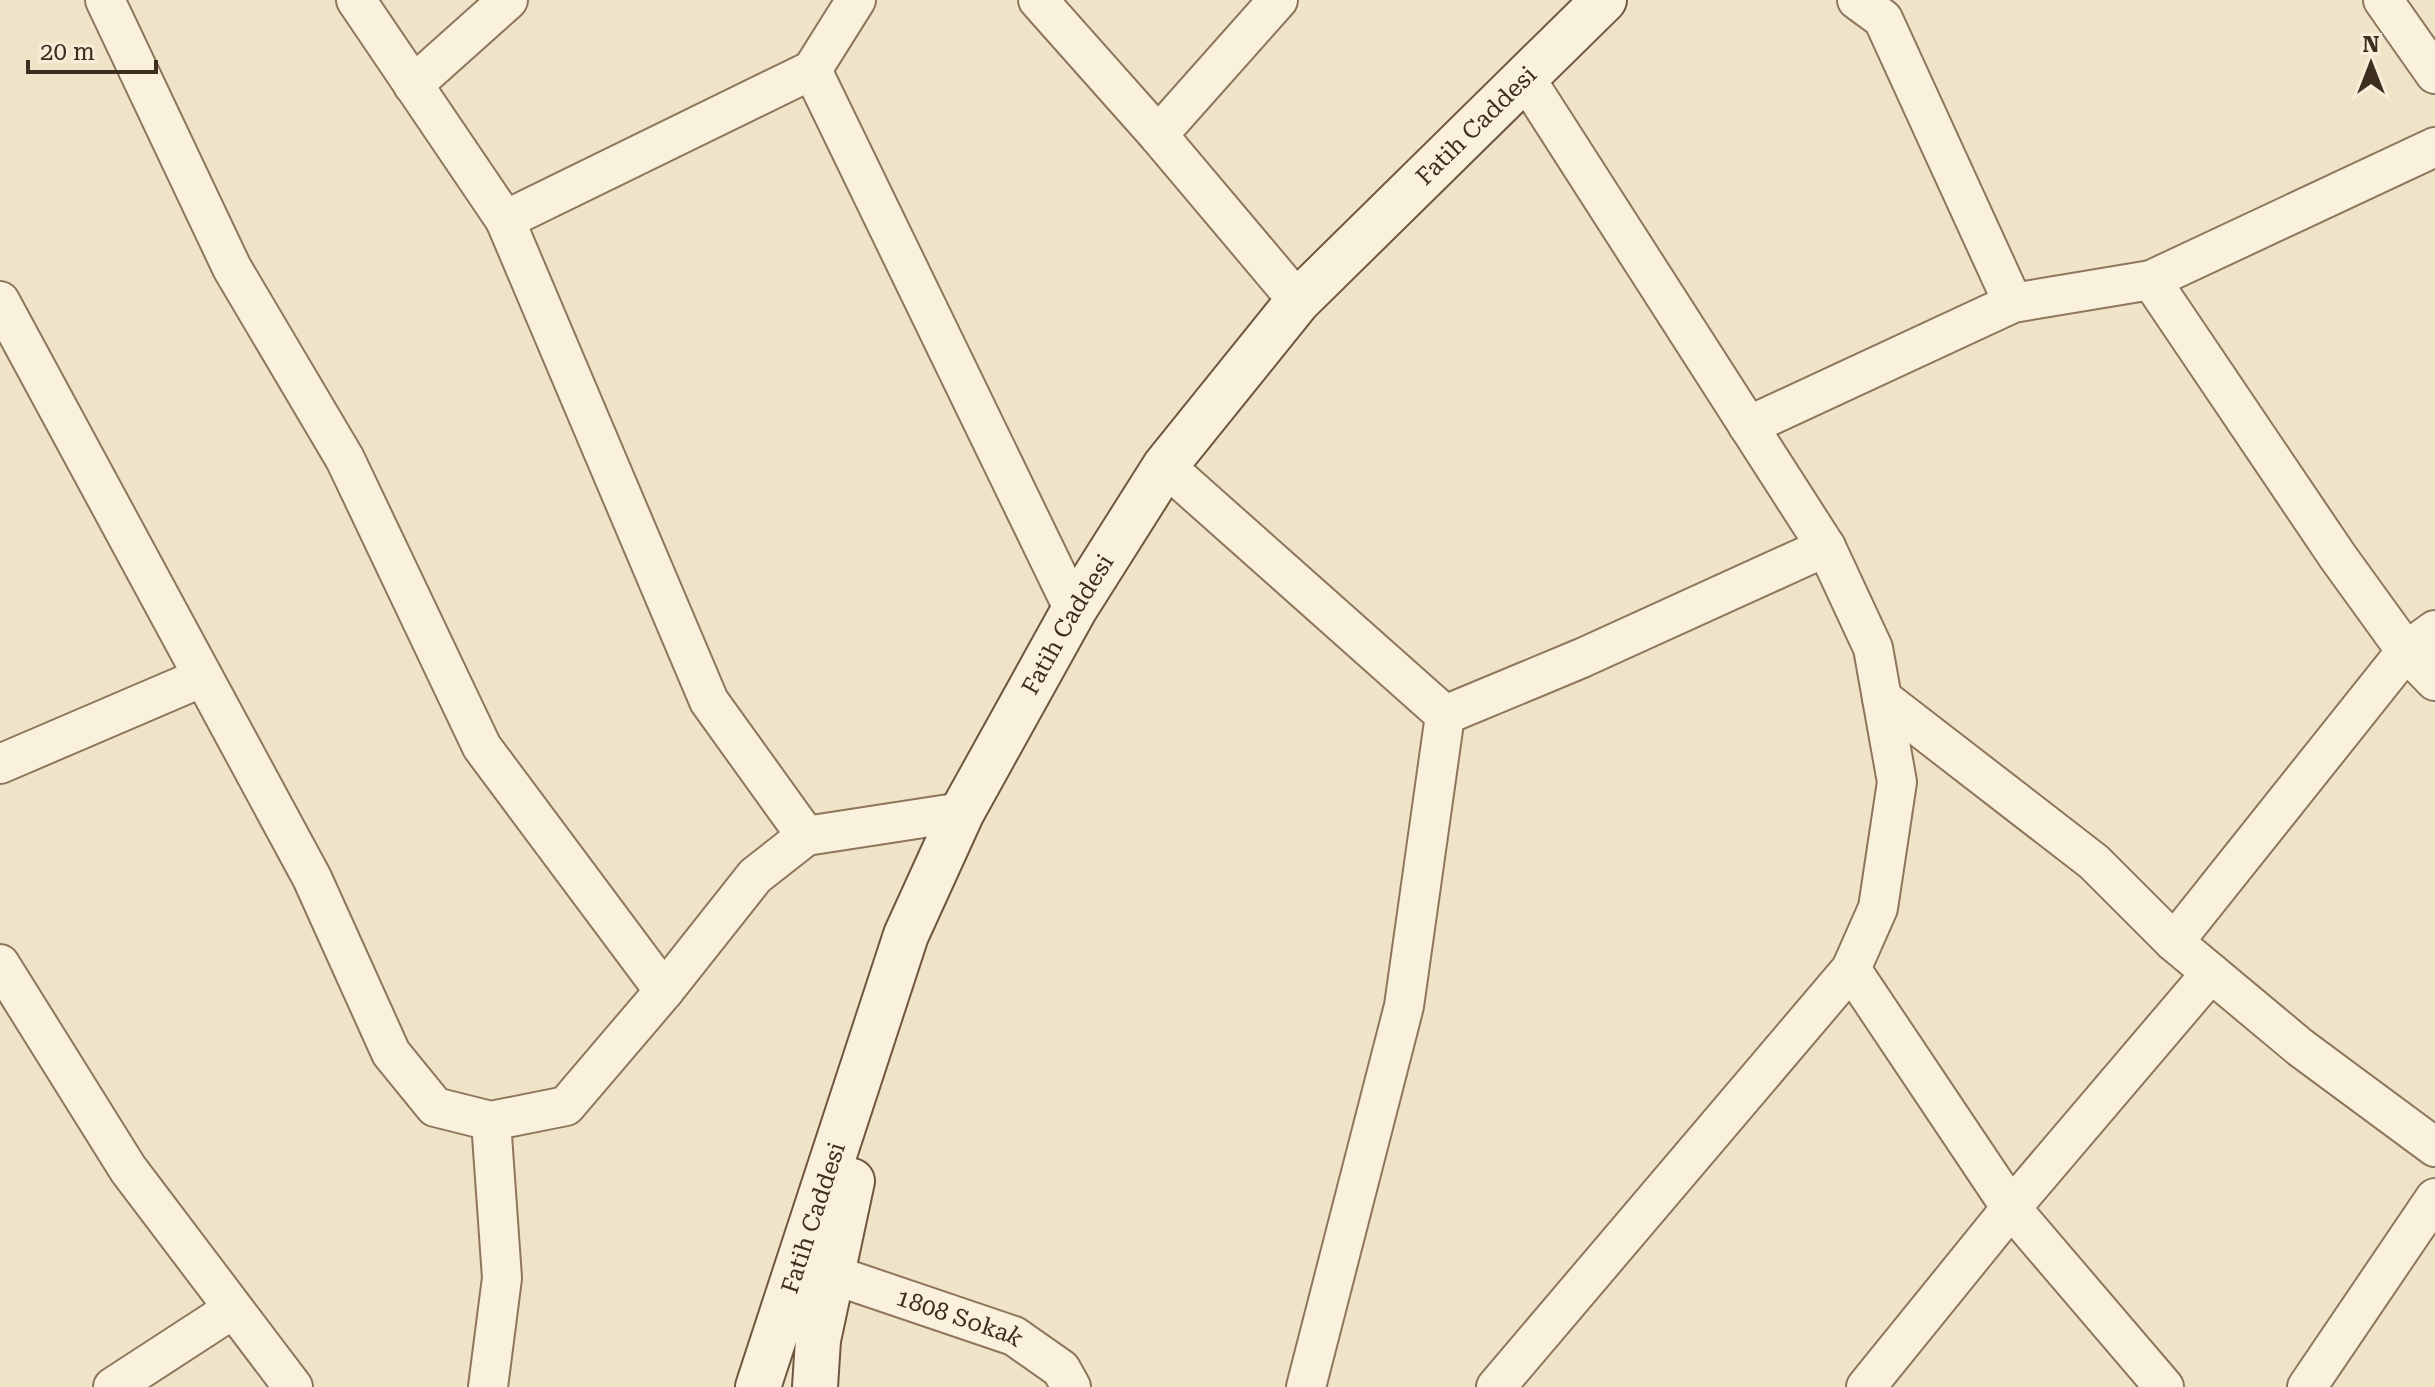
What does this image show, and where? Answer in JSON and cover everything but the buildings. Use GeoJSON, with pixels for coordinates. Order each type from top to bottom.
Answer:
{"type":"FeatureCollection","features":[{"type":"Feature","properties":{"kind":"main road","name":"Fatih Caddesi"},"geometry":{"type":"LineString","coordinates":[[758,1387],[906,935],[962,812],[1074,610],[1165,466],[1298,301],[1604,0]]}},
{"type":"Feature","properties":{"kind":"main road"},"geometry":{"type":"LineString","coordinates":[[815,1387],[818,1340],[831,1274],[906,935]]}},
{"type":"Feature","properties":{"kind":"street"},"geometry":{"type":"LineString","coordinates":[[105,0],[232,268],[345,459],[482,747],[664,991]]}},
{"type":"Feature","properties":{"kind":"street"},"geometry":{"type":"LineString","coordinates":[[356,0],[505,220],[709,701],[806,836]]}},
{"type":"Feature","properties":{"kind":"street"},"geometry":{"type":"LineString","coordinates":[[413,85],[508,0]]}},
{"type":"Feature","properties":{"kind":"street"},"geometry":{"type":"LineString","coordinates":[[505,220],[812,70],[856,0]]}},
{"type":"Feature","properties":{"kind":"street"},"geometry":{"type":"LineString","coordinates":[[1038,0],[1158,135],[1298,301]]}},
{"type":"Feature","properties":{"kind":"street"},"geometry":{"type":"LineString","coordinates":[[1158,135],[1278,0]]}},
{"type":"Feature","properties":{"kind":"street"},"geometry":{"type":"LineString","coordinates":[[1857,0],[1883,19],[2013,303]]}},
{"type":"Feature","properties":{"kind":"street"},"geometry":{"type":"LineString","coordinates":[[2383,0],[2435,74]]}},
{"type":"Feature","properties":{"kind":"street"},"geometry":{"type":"LineString","coordinates":[[812,70],[1074,610]]}},
{"type":"Feature","properties":{"kind":"street"},"geometry":{"type":"LineString","coordinates":[[1496,1387],[1851,969],[1878,908],[1897,782],[1873,648],[1826,547],[1524,76]]}},
{"type":"Feature","properties":{"kind":"street"},"geometry":{"type":"LineString","coordinates":[[1748,426],[2013,303],[2151,280],[2435,147]]}},
{"type":"Feature","properties":{"kind":"street"},"geometry":{"type":"LineString","coordinates":[[2151,280],[2338,557],[2420,640],[2435,681]]}},
{"type":"Feature","properties":{"kind":"street"},"geometry":{"type":"LineString","coordinates":[[0,301],[312,878],[391,1053],[435,1107],[491,1121],[566,1106],[664,991],[755,876],[806,836],[962,812]]}},
{"type":"Feature","properties":{"kind":"street"},"geometry":{"type":"LineString","coordinates":[[1165,466],[1445,715]]}},
{"type":"Feature","properties":{"kind":"street"},"geometry":{"type":"LineString","coordinates":[[1445,715],[1582,658],[1826,547]]}},
{"type":"Feature","properties":{"kind":"street"},"geometry":{"type":"LineString","coordinates":[[2174,942],[2420,640]]}},
{"type":"Feature","properties":{"kind":"street"},"geometry":{"type":"LineString","coordinates":[[0,764],[203,677]]}},
{"type":"Feature","properties":{"kind":"street"},"geometry":{"type":"LineString","coordinates":[[1882,698],[2094,862],[2174,942],[2301,1048],[2435,1147]]}},
{"type":"Feature","properties":{"kind":"street"},"geometry":{"type":"LineString","coordinates":[[1306,1387],[1404,1006],[1445,715]]}},
{"type":"Feature","properties":{"kind":"street"},"geometry":{"type":"LineString","coordinates":[[0,964],[128,1169],[293,1387]]}},
{"type":"Feature","properties":{"kind":"street"},"geometry":{"type":"LineString","coordinates":[[1851,969],[2011,1208],[2164,1387]]}},
{"type":"Feature","properties":{"kind":"street"},"geometry":{"type":"LineString","coordinates":[[1866,1387],[2011,1208],[2211,973]]}},
{"type":"Feature","properties":{"kind":"street"},"geometry":{"type":"LineString","coordinates":[[488,1387],[502,1278],[491,1121]]}},
{"type":"Feature","properties":{"kind":"street"},"geometry":{"type":"LineString","coordinates":[[2307,1387],[2435,1198]]}},
{"type":"Feature","properties":{"kind":"street","name":"1808 Sokak"},"geometry":{"type":"LineString","coordinates":[[831,1274],[1014,1336],[1061,1369],[1071,1387]]}},
{"type":"Feature","properties":{"kind":"street"},"geometry":{"type":"LineString","coordinates":[[113,1387],[233,1309]]}}]}
